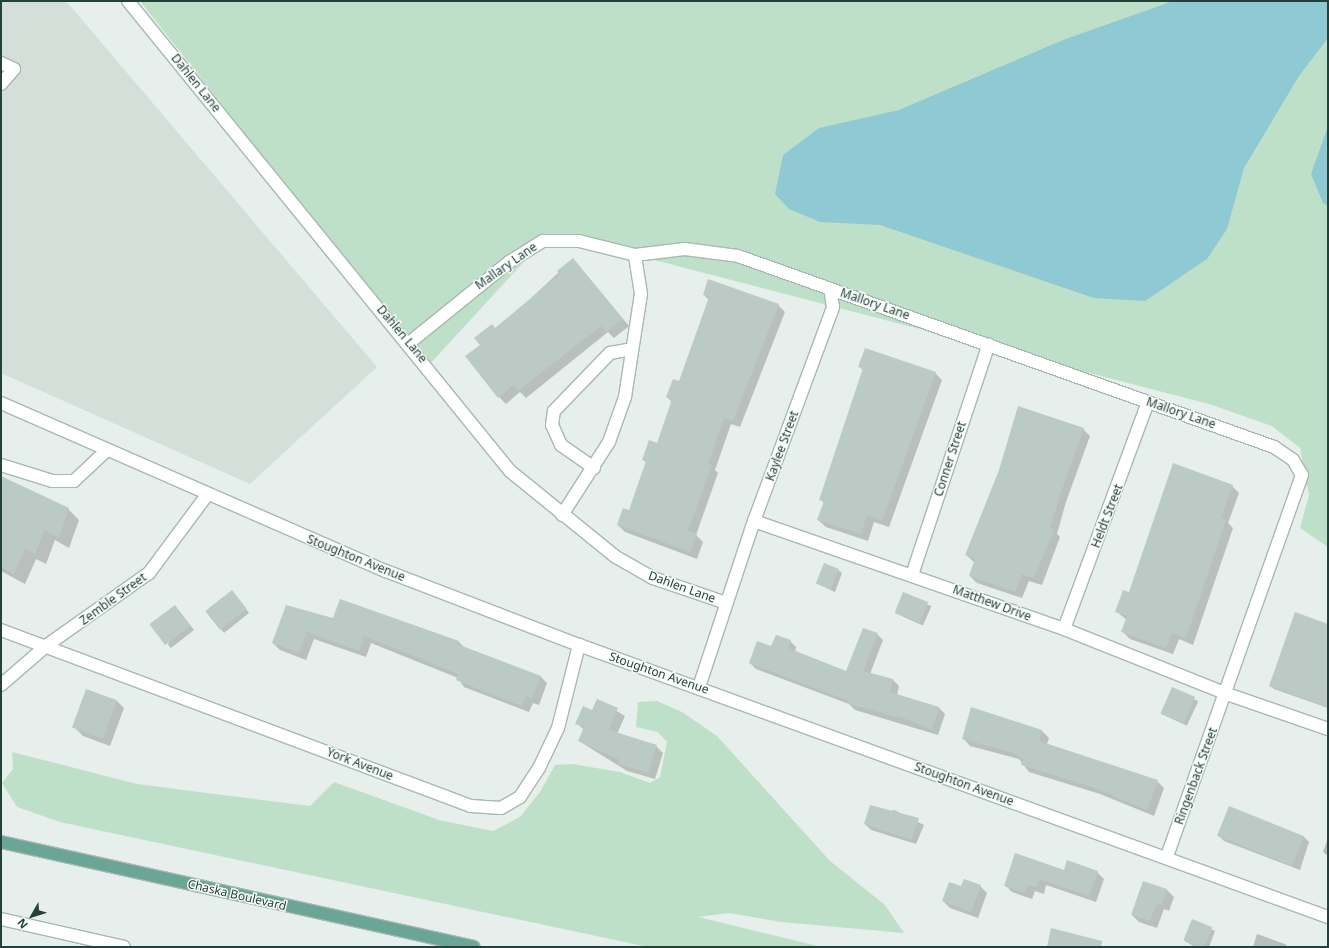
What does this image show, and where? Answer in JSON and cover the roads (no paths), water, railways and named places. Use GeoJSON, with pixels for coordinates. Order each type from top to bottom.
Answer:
{"type":"FeatureCollection","features":[{"type":"Feature","properties":{"kind":"main road","name":"Chaska Boulevard"},"geometry":{"type":"LineString","coordinates":[[1,842],[473,947]]}},
{"type":"Feature","properties":{"kind":"street","name":"Dahlen Lane"},"geometry":{"type":"LineString","coordinates":[[128,1],[409,343],[510,471],[562,515],[616,557],[653,578],[726,602]]}},
{"type":"Feature","properties":{"kind":"street"},"geometry":{"type":"LineString","coordinates":[[1,63],[14,69],[1,84]]}},
{"type":"Feature","properties":{"kind":"street","name":"Mallary Lane"},"geometry":{"type":"LineString","coordinates":[[409,343],[503,267],[543,241],[579,241],[635,255],[685,249],[738,256],[830,289]]}},
{"type":"Feature","properties":{"kind":"street"},"geometry":{"type":"LineString","coordinates":[[562,515],[594,468],[609,442],[625,397],[640,294],[635,255]]}},
{"type":"Feature","properties":{"kind":"street","name":"Mallory Lane"},"geometry":{"type":"LineString","coordinates":[[830,289],[989,344],[1274,447],[1293,460],[1302,474],[1227,694]]}},
{"type":"Feature","properties":{"kind":"street","name":"Kaylee Street"},"geometry":{"type":"LineString","coordinates":[[699,687],[754,521],[833,307],[830,289]]}},
{"type":"Feature","properties":{"kind":"street","name":"Conner Street"},"geometry":{"type":"LineString","coordinates":[[912,575],[989,344]]}},
{"type":"Feature","properties":{"kind":"street"},"geometry":{"type":"LineString","coordinates":[[594,468],[561,445],[552,425],[554,411],[610,353],[632,349]]}},
{"type":"Feature","properties":{"kind":"street","name":"Heldt Street"},"geometry":{"type":"LineString","coordinates":[[1064,629],[1148,402]]}},
{"type":"Feature","properties":{"kind":"street","name":"Stoughton Avenue"},"geometry":{"type":"LineString","coordinates":[[1,403],[206,495],[386,571],[579,645],[699,687],[1328,917]]}},
{"type":"Feature","properties":{"kind":"street"},"geometry":{"type":"LineString","coordinates":[[1,465],[52,481],[74,481],[107,450]]}},
{"type":"Feature","properties":{"kind":"street","name":"Zemble Street"},"geometry":{"type":"LineString","coordinates":[[1,685],[46,646],[149,573],[206,495]]}},
{"type":"Feature","properties":{"kind":"street","name":"Matthew Drive"},"geometry":{"type":"LineString","coordinates":[[754,521],[1064,629],[1227,694],[1328,729]]}},
{"type":"Feature","properties":{"kind":"street","name":"York Avenue"},"geometry":{"type":"LineString","coordinates":[[1,630],[470,806],[501,808],[520,797],[539,768],[558,728],[579,645]]}},
{"type":"Feature","properties":{"kind":"street","name":"Ringenback Street"},"geometry":{"type":"LineString","coordinates":[[1166,858],[1227,694]]}},
{"type":"Feature","properties":{"kind":"street"},"geometry":{"type":"LineString","coordinates":[[1,919],[124,947]]}},
{"type":"Feature","properties":{"kind":"water"},"geometry":{"type":"Polygon","coordinates":[[[1173,1],[1328,1],[1328,38],[1299,76],[1244,168],[1227,229],[1207,259],[1145,301],[1094,298],[880,225],[820,222],[789,209],[775,194],[783,155],[819,128],[899,110],[1063,40],[1173,1]]]}},
{"type":"Feature","properties":{"kind":"water"},"geometry":{"type":"Polygon","coordinates":[[[1328,126],[1328,206],[1323,203],[1311,174],[1328,126]]]}}]}
